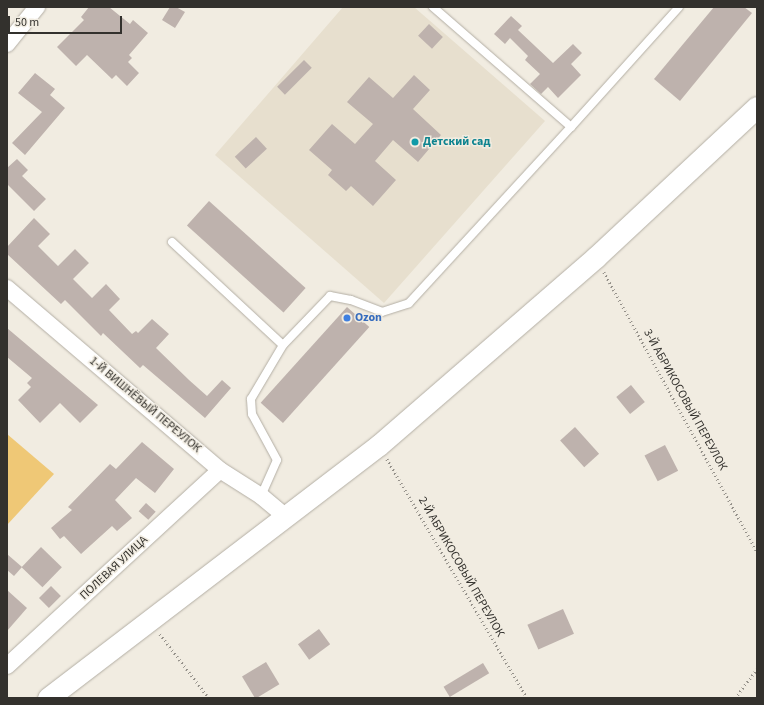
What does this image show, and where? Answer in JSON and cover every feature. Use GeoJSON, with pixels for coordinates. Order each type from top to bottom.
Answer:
{"type":"FeatureCollection","features":[{"type":"Feature","properties":{"kind":"street"},"geometry":{"type":"LineString","coordinates":[[7,44],[37,7]]}},
{"type":"Feature","properties":{"kind":"street"},"geometry":{"type":"LineString","coordinates":[[48,698],[286,518],[379,445],[596,257],[757,107]]}},
{"type":"Feature","properties":{"kind":"street","name":"1-Й ВИШНЁВЫЙ ПЕРЕУЛОК"},"geometry":{"type":"LineString","coordinates":[[7,288],[220,470],[261,496],[286,518]]}},
{"type":"Feature","properties":{"kind":"street","name":"ПОЛЕВАЯ УЛИЦА"},"geometry":{"type":"LineString","coordinates":[[7,666],[220,470]]}},
{"type":"Feature","properties":{"kind":"lane"},"geometry":{"type":"LineString","coordinates":[[434,7],[571,126]]}},
{"type":"Feature","properties":{"kind":"lane"},"geometry":{"type":"LineString","coordinates":[[261,496],[276,460],[252,414],[251,399],[283,345],[330,296],[351,300],[382,312],[409,303],[678,7]]}},
{"type":"Feature","properties":{"kind":"lane"},"geometry":{"type":"LineString","coordinates":[[172,242],[283,345]]}},
{"type":"Feature","properties":{"kind":"path","name":"3-Й АБРИКОСОВЫЙ ПЕРЕУЛОК"},"geometry":{"type":"LineString","coordinates":[[596,257],[757,552]]}},
{"type":"Feature","properties":{"kind":"path","name":"2-Й АБРИКОСОВЫЙ ПЕРЕУЛОК"},"geometry":{"type":"LineString","coordinates":[[379,445],[527,698]]}},
{"type":"Feature","properties":{"kind":"path"},"geometry":{"type":"LineString","coordinates":[[150,621],[209,698]]}},
{"type":"Feature","properties":{"kind":"path"},"geometry":{"type":"LineString","coordinates":[[735,698],[757,669]]}},
{"type":"Feature","properties":{"kind":"shaded area"},"geometry":{"type":"Polygon","coordinates":[[[343,7],[414,7],[545,121],[384,303],[215,155],[343,7]]]}},
{"type":"Feature","properties":{"kind":"shaded area"},"geometry":{"type":"Polygon","coordinates":[[[7,434],[54,474],[7,525],[7,434]]]}},
{"type":"Feature","properties":{"kind":"building"},"geometry":{"type":"Polygon","coordinates":[[[89,7],[109,7],[130,24],[133,20],[148,33],[129,55],[132,58],[128,62],[139,73],[127,86],[116,75],[112,79],[87,55],[76,66],[57,47],[84,20],[81,17],[89,7]]]}},
{"type":"Feature","properties":{"kind":"building"},"geometry":{"type":"Polygon","coordinates":[[[170,7],[176,7],[185,12],[175,28],[162,20],[170,7]]]}},
{"type":"Feature","properties":{"kind":"building"},"geometry":{"type":"Polygon","coordinates":[[[714,7],[744,7],[752,13],[680,101],[654,79],[714,7]]]}},
{"type":"Feature","properties":{"kind":"building"},"geometry":{"type":"Polygon","coordinates":[[[511,16],[522,26],[518,30],[553,63],[573,44],[582,53],[571,64],[581,75],[558,98],[548,87],[541,94],[530,84],[540,74],[525,60],[528,56],[510,38],[505,44],[494,34],[511,16]]]}},
{"type":"Feature","properties":{"kind":"building"},"geometry":{"type":"Polygon","coordinates":[[[429,24],[443,37],[432,49],[418,36],[429,24]]]}},
{"type":"Feature","properties":{"kind":"building"},"geometry":{"type":"Polygon","coordinates":[[[304,60],[312,68],[285,95],[277,87],[304,60]]]}},
{"type":"Feature","properties":{"kind":"building"},"geometry":{"type":"Polygon","coordinates":[[[35,73],[55,89],[50,95],[65,108],[25,155],[12,143],[42,112],[18,93],[35,73]]]}},
{"type":"Feature","properties":{"kind":"building","name":"Детский сад"},"geometry":{"type":"Polygon","coordinates":[[[414,75],[430,90],[413,109],[441,135],[418,162],[393,140],[375,161],[396,180],[373,206],[351,186],[346,191],[328,175],[332,170],[309,150],[332,124],[355,144],[373,124],[347,102],[369,77],[393,98],[414,75]]]}},
{"type":"Feature","properties":{"kind":"building"},"geometry":{"type":"Polygon","coordinates":[[[256,137],[267,149],[246,168],[235,157],[256,137]]]}},
{"type":"Feature","properties":{"kind":"building"},"geometry":{"type":"Polygon","coordinates":[[[17,159],[28,170],[22,176],[46,199],[34,211],[7,184],[7,168],[17,159]]]}},
{"type":"Feature","properties":{"kind":"building"},"geometry":{"type":"Polygon","coordinates":[[[209,201],[306,288],[284,313],[187,226],[209,201]]]}},
{"type":"Feature","properties":{"kind":"building"},"geometry":{"type":"Polygon","coordinates":[[[34,218],[50,234],[38,246],[58,266],[75,249],[89,263],[73,279],[92,298],[106,284],[120,299],[109,310],[132,334],[136,331],[138,333],[152,319],[169,334],[156,348],[207,396],[222,380],[231,388],[205,418],[143,365],[140,368],[103,333],[101,336],[65,300],[61,304],[7,254],[7,247],[34,218]]]}},
{"type":"Feature","properties":{"kind":"building"},"geometry":{"type":"Polygon","coordinates":[[[347,307],[369,327],[283,423],[261,403],[347,307]]]}},
{"type":"Feature","properties":{"kind":"building"},"geometry":{"type":"Polygon","coordinates":[[[7,328],[98,405],[80,423],[60,403],[40,423],[18,400],[31,387],[27,383],[32,378],[7,357],[7,328]]]}},
{"type":"Feature","properties":{"kind":"building"},"geometry":{"type":"Polygon","coordinates":[[[631,385],[645,402],[630,414],[616,397],[631,385]]]}},
{"type":"Feature","properties":{"kind":"building"},"geometry":{"type":"Polygon","coordinates":[[[575,427],[599,454],[584,467],[560,440],[575,427]]]}},
{"type":"Feature","properties":{"kind":"building"},"geometry":{"type":"Polygon","coordinates":[[[142,442],[174,469],[155,493],[136,478],[115,500],[132,518],[117,531],[112,526],[81,554],[64,536],[60,539],[51,528],[72,510],[68,507],[110,464],[116,469],[142,442]]]}},
{"type":"Feature","properties":{"kind":"building"},"geometry":{"type":"Polygon","coordinates":[[[665,445],[678,471],[658,481],[645,455],[665,445]]]}},
{"type":"Feature","properties":{"kind":"building"},"geometry":{"type":"Polygon","coordinates":[[[146,503],[156,512],[148,520],[139,511],[146,503]]]}},
{"type":"Feature","properties":{"kind":"building"},"geometry":{"type":"Polygon","coordinates":[[[41,547],[62,567],[42,587],[22,567],[41,547]]]}},
{"type":"Feature","properties":{"kind":"building"},"geometry":{"type":"Polygon","coordinates":[[[7,554],[22,567],[14,576],[7,570],[7,554]]]}},
{"type":"Feature","properties":{"kind":"building"},"geometry":{"type":"Polygon","coordinates":[[[51,586],[61,596],[49,608],[39,598],[51,586]]]}},
{"type":"Feature","properties":{"kind":"building"},"geometry":{"type":"Polygon","coordinates":[[[7,590],[27,608],[7,631],[7,590]]]}},
{"type":"Feature","properties":{"kind":"building"},"geometry":{"type":"Polygon","coordinates":[[[563,609],[574,634],[538,650],[527,625],[563,609]]]}},
{"type":"Feature","properties":{"kind":"building"},"geometry":{"type":"Polygon","coordinates":[[[319,629],[330,644],[309,660],[298,644],[319,629]]]}},
{"type":"Feature","properties":{"kind":"building"},"geometry":{"type":"Polygon","coordinates":[[[266,662],[279,684],[255,698],[242,676],[266,662]]]}},
{"type":"Feature","properties":{"kind":"building"},"geometry":{"type":"Polygon","coordinates":[[[483,663],[489,673],[450,697],[444,687],[483,663]]]}},
{"type":"Feature","properties":{"kind":"place","name":"Детский сад"},"geometry":{"type":"Point","coordinates":[415,142]}},
{"type":"Feature","properties":{"kind":"place","name":"Ozon"},"geometry":{"type":"Point","coordinates":[347,318]}}]}
